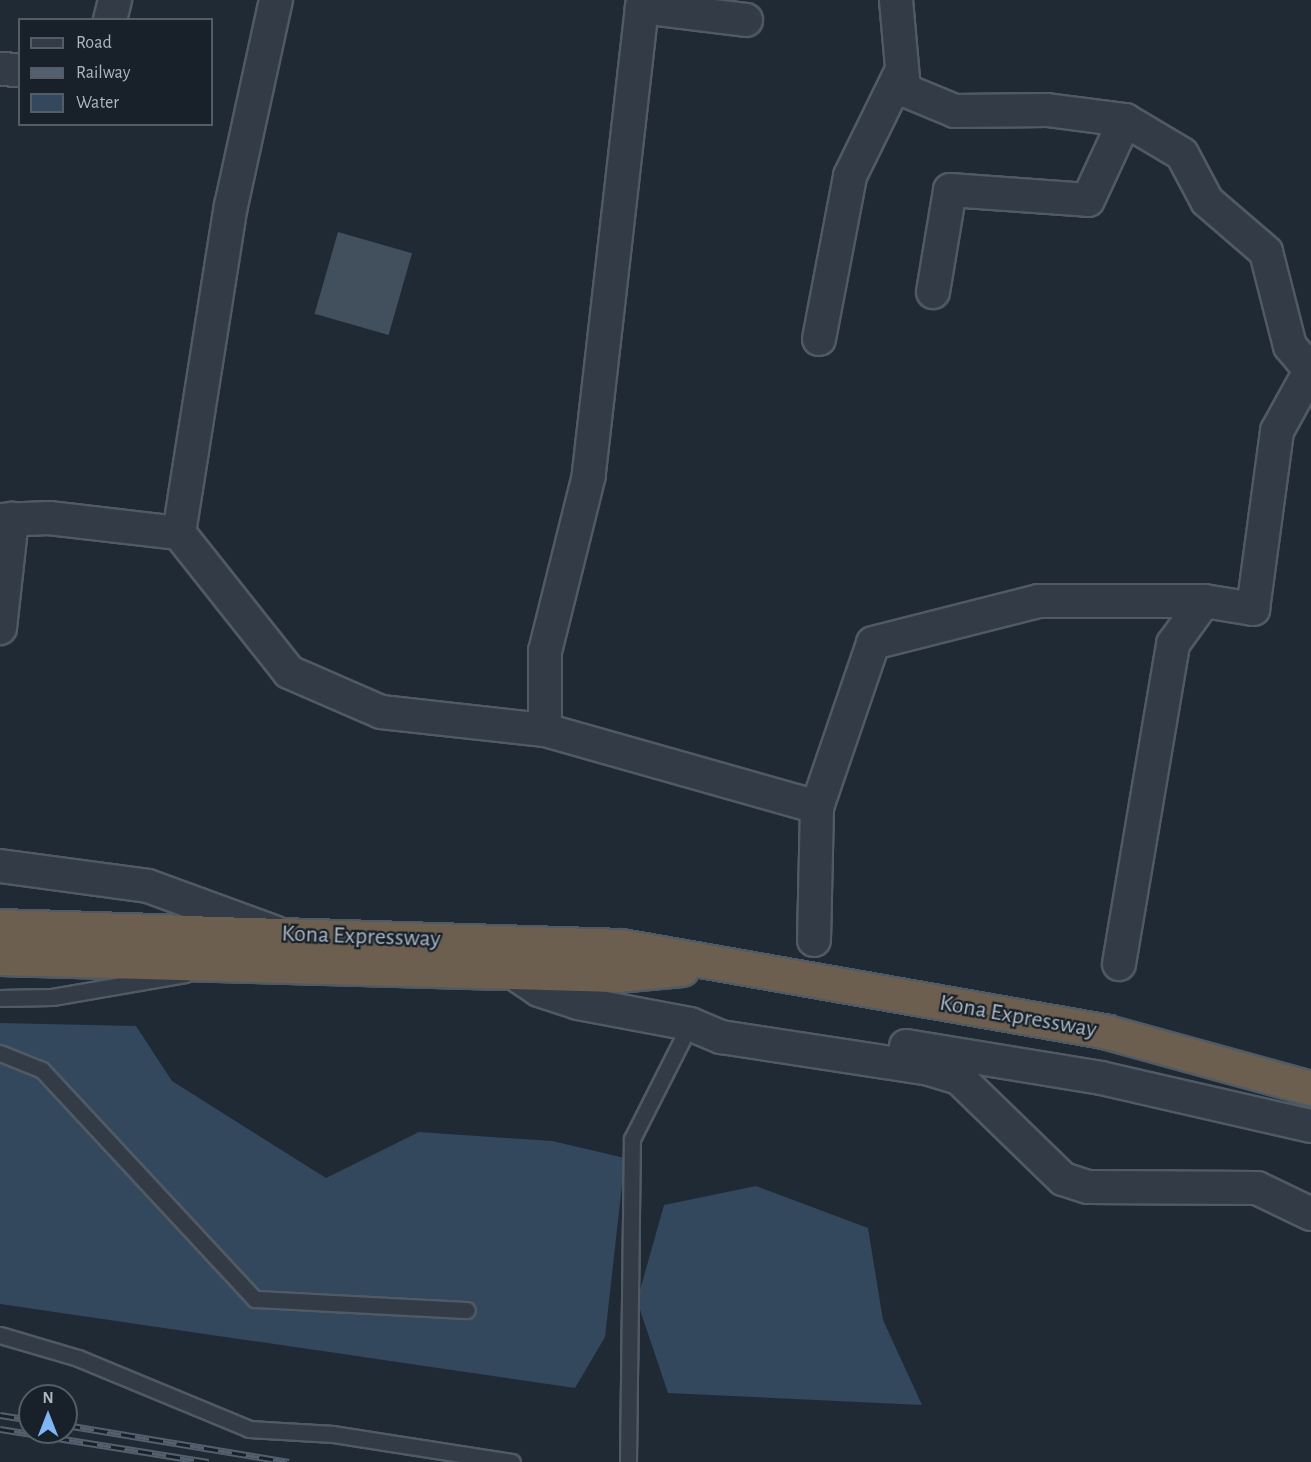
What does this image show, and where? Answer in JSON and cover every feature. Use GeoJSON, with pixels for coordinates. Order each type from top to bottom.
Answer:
{"type":"FeatureCollection","features":[{"type":"Feature","properties":{"kind":"highway","name":"Kona Expressway"},"geometry":{"type":"LineString","coordinates":[[0,926],[621,946],[720,966],[1107,1032],[1311,1088]]}},
{"type":"Feature","properties":{"kind":"highway","name":"Kona Expressway"},"geometry":{"type":"LineString","coordinates":[[0,958],[217,966],[511,970],[617,975],[720,966]]}},
{"type":"Feature","properties":{"kind":"street"},"geometry":{"type":"LineString","coordinates":[[110,18],[115,0]]}},
{"type":"Feature","properties":{"kind":"street"},"geometry":{"type":"LineString","coordinates":[[179,533],[231,206],[276,0]]}},
{"type":"Feature","properties":{"kind":"street"},"geometry":{"type":"LineString","coordinates":[[814,940],[817,807],[873,643],[1039,601],[1204,601],[1252,609],[1277,431],[1310,371],[1290,346],[1266,252],[1207,201],[1182,154],[1125,120],[1047,110],[955,111],[904,90],[900,74],[896,0]]}},
{"type":"Feature","properties":{"kind":"street"},"geometry":{"type":"LineString","coordinates":[[545,730],[545,651],[589,475],[642,7],[746,20]]}},
{"type":"Feature","properties":{"kind":"street"},"geometry":{"type":"LineString","coordinates":[[0,69],[18,70]]}},
{"type":"Feature","properties":{"kind":"street"},"geometry":{"type":"LineString","coordinates":[[819,339],[850,176],[900,74]]}},
{"type":"Feature","properties":{"kind":"street"},"geometry":{"type":"LineString","coordinates":[[933,292],[950,190],[1089,200],[1125,120]]}},
{"type":"Feature","properties":{"kind":"street"},"geometry":{"type":"LineString","coordinates":[[0,628],[6,520],[49,518],[179,533],[289,672],[381,712],[545,730],[817,807]]}},
{"type":"Feature","properties":{"kind":"street"},"geometry":{"type":"LineString","coordinates":[[1119,964],[1173,644],[1204,601]]}},
{"type":"Feature","properties":{"kind":"street"},"geometry":{"type":"LineString","coordinates":[[0,866],[148,886],[283,935]]}},
{"type":"Feature","properties":{"kind":"street"},"geometry":{"type":"LineString","coordinates":[[511,970],[539,990],[578,1003],[690,1024],[972,1055],[1311,1126]]}},
{"type":"Feature","properties":{"kind":"street"},"geometry":{"type":"LineString","coordinates":[[690,1024],[721,1037],[929,1069],[959,1078],[1063,1179],[1088,1187],[1122,1191],[1257,1188],[1311,1214]]}},
{"type":"Feature","properties":{"kind":"lane"},"geometry":{"type":"LineString","coordinates":[[0,998],[156,982],[217,966]]}},
{"type":"Feature","properties":{"kind":"lane"},"geometry":{"type":"LineString","coordinates":[[628,1462],[632,1139],[690,1024]]}},
{"type":"Feature","properties":{"kind":"lane"},"geometry":{"type":"LineString","coordinates":[[0,1053],[42,1070],[255,1299],[467,1310]]}},
{"type":"Feature","properties":{"kind":"lane"},"geometry":{"type":"LineString","coordinates":[[0,1335],[78,1358],[249,1429],[333,1434],[512,1462]]}},
{"type":"Feature","properties":{"kind":"water"},"geometry":{"type":"Polygon","coordinates":[[[0,1023],[136,1026],[172,1081],[326,1178],[419,1132],[552,1141],[625,1158],[605,1337],[575,1388],[0,1304],[0,1023]]]}},
{"type":"Feature","properties":{"kind":"water"},"geometry":{"type":"Polygon","coordinates":[[[756,1186],[868,1228],[883,1320],[922,1405],[668,1393],[637,1301],[664,1205],[756,1186]]]}},
{"type":"Feature","properties":{"kind":"building"},"geometry":{"type":"Polygon","coordinates":[[[338,232],[412,253],[389,335],[315,314],[338,232]]]}},
{"type":"Feature","properties":{"kind":"railway"},"geometry":{"type":"LineString","coordinates":[[0,1415],[18,1418]]}},
{"type":"Feature","properties":{"kind":"railway"},"geometry":{"type":"LineString","coordinates":[[78,1427],[289,1462]]}},
{"type":"Feature","properties":{"kind":"railway"},"geometry":{"type":"LineString","coordinates":[[0,1429],[208,1462]]}}]}
